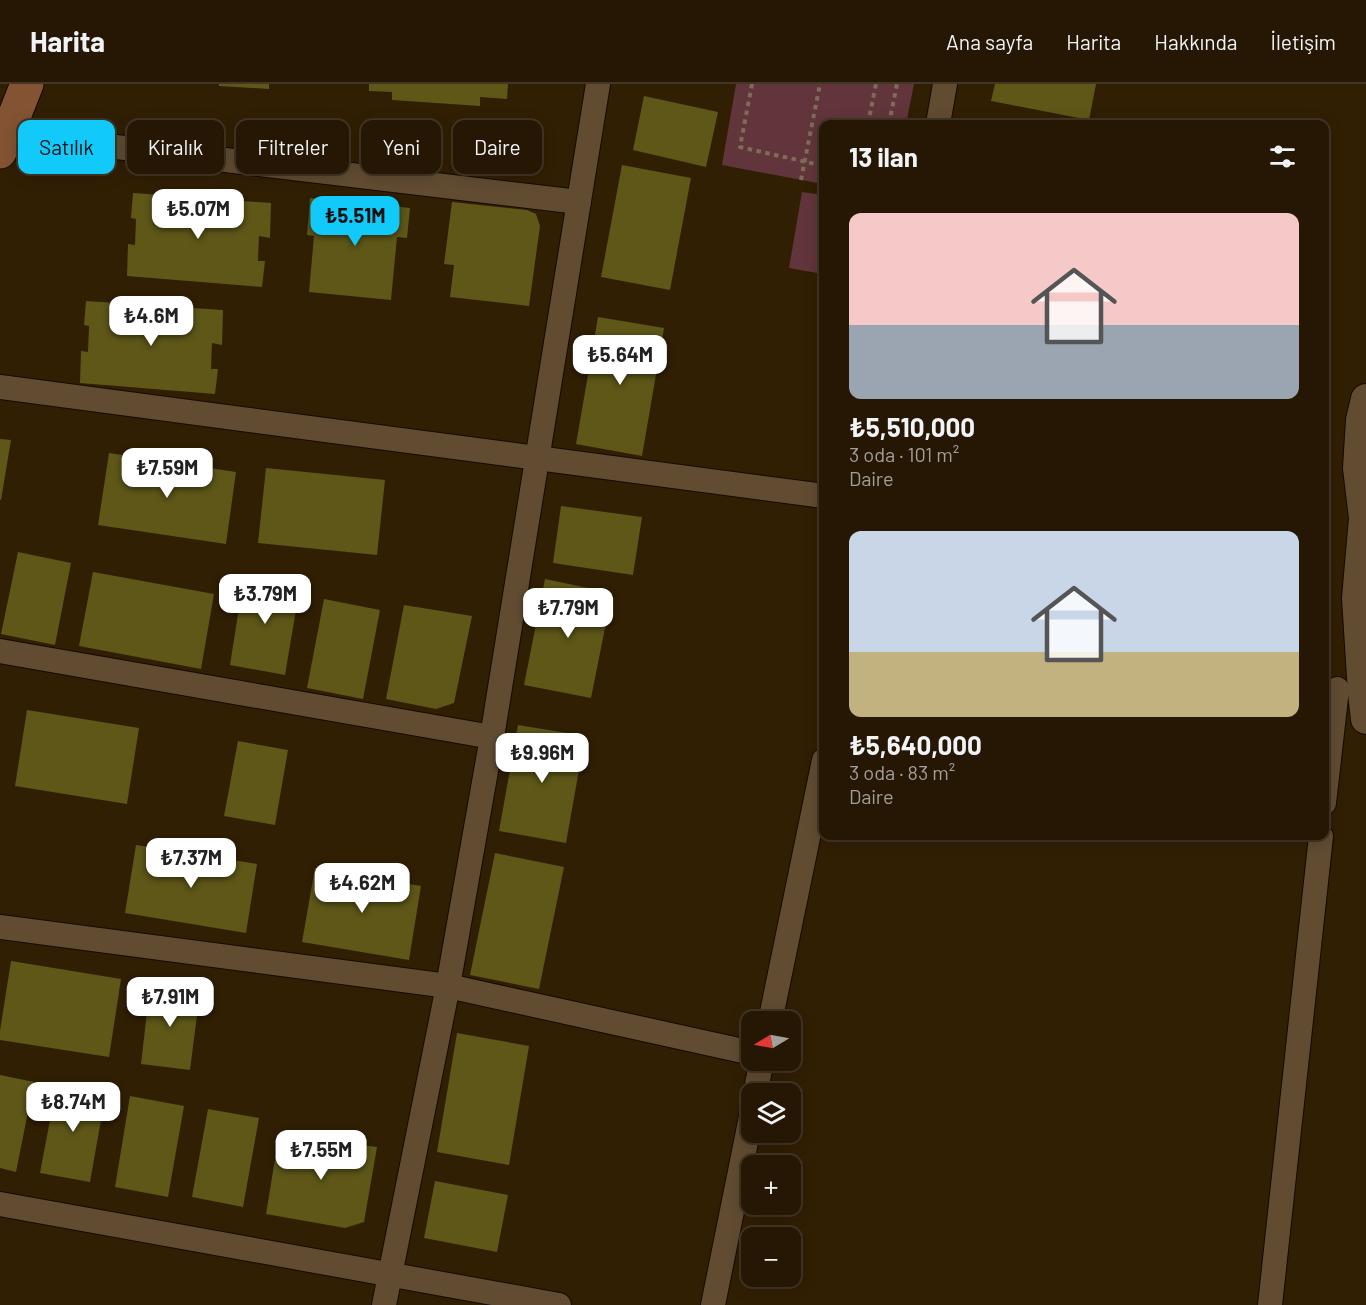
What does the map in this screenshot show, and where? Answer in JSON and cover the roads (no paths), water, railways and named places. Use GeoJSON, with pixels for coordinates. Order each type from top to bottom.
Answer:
{"type":"FeatureCollection","features":[{"type":"Feature","properties":{"kind":"main road"},"geometry":{"type":"LineString","coordinates":[[4,143],[27,84]]}},
{"type":"Feature","properties":{"kind":"street"},"geometry":{"type":"LineString","coordinates":[[384,1305],[448,986],[492,737],[598,84]]}},
{"type":"Feature","properties":{"kind":"street"},"geometry":{"type":"LineString","coordinates":[[939,120],[945,84]]}},
{"type":"Feature","properties":{"kind":"street"},"geometry":{"type":"LineString","coordinates":[[4,143],[579,202]]}},
{"type":"Feature","properties":{"kind":"street"},"geometry":{"type":"LineString","coordinates":[[0,387],[819,495]]}},
{"type":"Feature","properties":{"kind":"street"},"geometry":{"type":"LineString","coordinates":[[1329,781],[1348,697],[1365,518],[1358,468],[1361,420],[1366,399]]}},
{"type":"Feature","properties":{"kind":"street"},"geometry":{"type":"LineString","coordinates":[[0,651],[492,737]]}},
{"type":"Feature","properties":{"kind":"street"},"geometry":{"type":"LineString","coordinates":[[772,1011],[819,784]]}},
{"type":"Feature","properties":{"kind":"street"},"geometry":{"type":"LineString","coordinates":[[1270,1305],[1321,840]]}},
{"type":"Feature","properties":{"kind":"street"},"geometry":{"type":"LineString","coordinates":[[0,927],[448,986],[741,1051]]}},
{"type":"Feature","properties":{"kind":"street"},"geometry":{"type":"LineString","coordinates":[[713,1305],[746,1143]]}},
{"type":"Feature","properties":{"kind":"street"},"geometry":{"type":"LineString","coordinates":[[0,1204],[559,1305]]}}]}
